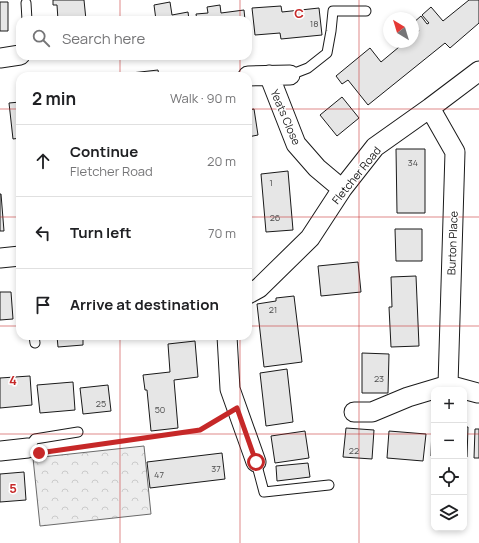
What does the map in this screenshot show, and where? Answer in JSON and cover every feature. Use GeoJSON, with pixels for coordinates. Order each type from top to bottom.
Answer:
{"type":"FeatureCollection","features":[{"type":"Feature","properties":{"kind":"street"},"geometry":{"type":"LineString","coordinates":[[0,58],[16,56]]}},
{"type":"Feature","properties":{"kind":"street","name":"Fletcher Road"},"geometry":{"type":"LineString","coordinates":[[252,292],[259,288],[310,238],[342,188],[375,147],[479,71]]}},
{"type":"Feature","properties":{"kind":"street","name":"Yeats Close"},"geometry":{"type":"LineString","coordinates":[[269,75],[296,144],[317,168],[342,188]]}},
{"type":"Feature","properties":{"kind":"street","name":"Yeats Close"},"geometry":{"type":"LineString","coordinates":[[252,76],[290,75]]}},
{"type":"Feature","properties":{"kind":"street","name":"Burton Place"},"geometry":{"type":"LineString","coordinates":[[430,108],[455,152],[448,385]]}},
{"type":"Feature","properties":{"kind":"street"},"geometry":{"type":"LineString","coordinates":[[0,258],[16,256]]}},
{"type":"Feature","properties":{"kind":"street"},"geometry":{"type":"LineString","coordinates":[[227,340],[230,390],[256,462]]}},
{"type":"Feature","properties":{"kind":"street"},"geometry":{"type":"LineString","coordinates":[[354,412],[372,412],[408,397],[448,385],[478,393]]}},
{"type":"Feature","properties":{"kind":"street"},"geometry":{"type":"LineString","coordinates":[[0,451],[28,448]]}},
{"type":"Feature","properties":{"kind":"lane"},"geometry":{"type":"LineString","coordinates":[[26,3],[27,16]]}},
{"type":"Feature","properties":{"kind":"lane"},"geometry":{"type":"LineString","coordinates":[[290,75],[308,68],[328,53],[333,11],[366,11]]}},
{"type":"Feature","properties":{"kind":"lane"},"geometry":{"type":"LineString","coordinates":[[28,448],[36,439],[78,432]]}},
{"type":"Feature","properties":{"kind":"lane"},"geometry":{"type":"LineString","coordinates":[[256,462],[264,492],[329,485]]}},
{"type":"Feature","properties":{"kind":"path"},"geometry":{"type":"LineString","coordinates":[[78,448],[200,430],[237,408]]}},
{"type":"Feature","properties":{"kind":"green space"},"geometry":{"type":"Polygon","coordinates":[[[144,446],[151,514],[40,526],[33,458],[144,446]]]}},
{"type":"Feature","properties":{"kind":"building"},"geometry":{"type":"Polygon","coordinates":[[[53,0],[84,0],[86,16],[58,16],[57,5],[53,5],[53,0]]]}},
{"type":"Feature","properties":{"kind":"building"},"geometry":{"type":"Polygon","coordinates":[[[469,0],[479,0],[479,23],[450,48],[445,43],[368,105],[348,80],[342,84],[336,76],[370,48],[381,62],[398,48],[419,48],[419,18],[421,16],[427,24],[429,23],[422,15],[431,7],[443,21],[469,0]]]}},
{"type":"Feature","properties":{"kind":"building"},"geometry":{"type":"Polygon","coordinates":[[[0,2],[8,2],[8,31],[0,31],[0,2]]]}},
{"type":"Feature","properties":{"kind":"building"},"geometry":{"type":"Polygon","coordinates":[[[170,2],[172,15],[188,12],[188,16],[155,16],[154,5],[170,2]]]}},
{"type":"Feature","properties":{"kind":"building"},"geometry":{"type":"Polygon","coordinates":[[[220,5],[221,13],[244,10],[245,16],[196,16],[196,14],[208,13],[207,7],[220,5]]]}},
{"type":"Feature","properties":{"kind":"building"},"geometry":{"type":"Polygon","coordinates":[[[281,6],[282,12],[319,8],[322,35],[281,39],[280,33],[255,35],[252,8],[281,6]]]}},
{"type":"Feature","properties":{"kind":"building"},"geometry":{"type":"Polygon","coordinates":[[[158,70],[158,72],[140,72],[158,70]]]}},
{"type":"Feature","properties":{"kind":"building"},"geometry":{"type":"Polygon","coordinates":[[[342,97],[359,118],[337,136],[320,115],[342,97]]]}},
{"type":"Feature","properties":{"kind":"building"},"geometry":{"type":"Polygon","coordinates":[[[16,102],[16,139],[13,139],[9,103],[16,102]]]}},
{"type":"Feature","properties":{"kind":"building"},"geometry":{"type":"Polygon","coordinates":[[[252,109],[254,109],[258,135],[252,136],[252,109]]]}},
{"type":"Feature","properties":{"kind":"building"},"geometry":{"type":"Polygon","coordinates":[[[396,149],[425,149],[425,213],[397,213],[396,149]]]}},
{"type":"Feature","properties":{"kind":"building"},"geometry":{"type":"Polygon","coordinates":[[[288,171],[293,230],[266,232],[261,174],[288,171]]]}},
{"type":"Feature","properties":{"kind":"building"},"geometry":{"type":"Polygon","coordinates":[[[1,194],[4,231],[0,231],[1,194]]]}},
{"type":"Feature","properties":{"kind":"building"},"geometry":{"type":"Polygon","coordinates":[[[395,229],[422,229],[422,261],[396,261],[395,229]]]}},
{"type":"Feature","properties":{"kind":"building"},"geometry":{"type":"Polygon","coordinates":[[[358,262],[361,292],[321,296],[318,266],[358,262]]]}},
{"type":"Feature","properties":{"kind":"building"},"geometry":{"type":"Polygon","coordinates":[[[416,276],[419,346],[391,347],[389,307],[392,307],[391,277],[416,276]]]}},
{"type":"Feature","properties":{"kind":"building"},"geometry":{"type":"Polygon","coordinates":[[[0,292],[11,292],[13,319],[0,320],[0,292]]]}},
{"type":"Feature","properties":{"kind":"building"},"geometry":{"type":"Polygon","coordinates":[[[294,296],[302,362],[264,367],[257,304],[276,301],[276,298],[294,296]]]}},
{"type":"Feature","properties":{"kind":"building"},"geometry":{"type":"Polygon","coordinates":[[[57,340],[83,340],[83,345],[58,347],[57,340]]]}},
{"type":"Feature","properties":{"kind":"building"},"geometry":{"type":"Polygon","coordinates":[[[195,341],[198,377],[174,380],[178,428],[151,431],[147,390],[145,390],[143,375],[170,372],[168,344],[195,341]]]}},
{"type":"Feature","properties":{"kind":"building"},"geometry":{"type":"Polygon","coordinates":[[[362,353],[389,354],[388,393],[362,393],[362,353]]]}},
{"type":"Feature","properties":{"kind":"building"},"geometry":{"type":"Polygon","coordinates":[[[287,369],[293,422],[266,426],[260,373],[287,369]]]}},
{"type":"Feature","properties":{"kind":"building"},"geometry":{"type":"Polygon","coordinates":[[[30,376],[32,405],[0,408],[0,378],[30,376]]]}},
{"type":"Feature","properties":{"kind":"building"},"geometry":{"type":"Polygon","coordinates":[[[73,382],[75,410],[40,413],[37,385],[73,382]]]}},
{"type":"Feature","properties":{"kind":"building"},"geometry":{"type":"Polygon","coordinates":[[[108,385],[111,411],[83,414],[80,388],[108,385]]]}},
{"type":"Feature","properties":{"kind":"building"},"geometry":{"type":"Polygon","coordinates":[[[467,427],[468,427],[467,457],[467,427]]]}},
{"type":"Feature","properties":{"kind":"building"},"geometry":{"type":"Polygon","coordinates":[[[346,428],[374,430],[372,459],[343,457],[346,428]]]}},
{"type":"Feature","properties":{"kind":"building"},"geometry":{"type":"Polygon","coordinates":[[[475,429],[479,429],[479,458],[474,458],[475,429]]]}},
{"type":"Feature","properties":{"kind":"building"},"geometry":{"type":"Polygon","coordinates":[[[305,431],[309,458],[275,463],[271,436],[305,431]]]}},
{"type":"Feature","properties":{"kind":"building"},"geometry":{"type":"Polygon","coordinates":[[[389,431],[426,434],[423,461],[387,458],[389,431]]]}},
{"type":"Feature","properties":{"kind":"building"},"geometry":{"type":"Polygon","coordinates":[[[222,453],[225,479],[150,488],[147,462],[222,453]]]}},
{"type":"Feature","properties":{"kind":"building"},"geometry":{"type":"Polygon","coordinates":[[[308,463],[310,477],[277,481],[276,466],[308,463]]]}},
{"type":"Feature","properties":{"kind":"building"},"geometry":{"type":"Polygon","coordinates":[[[24,472],[26,500],[0,502],[0,474],[24,472]]]}},
{"type":"Feature","properties":{"kind":"route"},"geometry":{"type":"LineString","coordinates":[[39,453],[200,430],[237,408],[256,462]]}}]}
